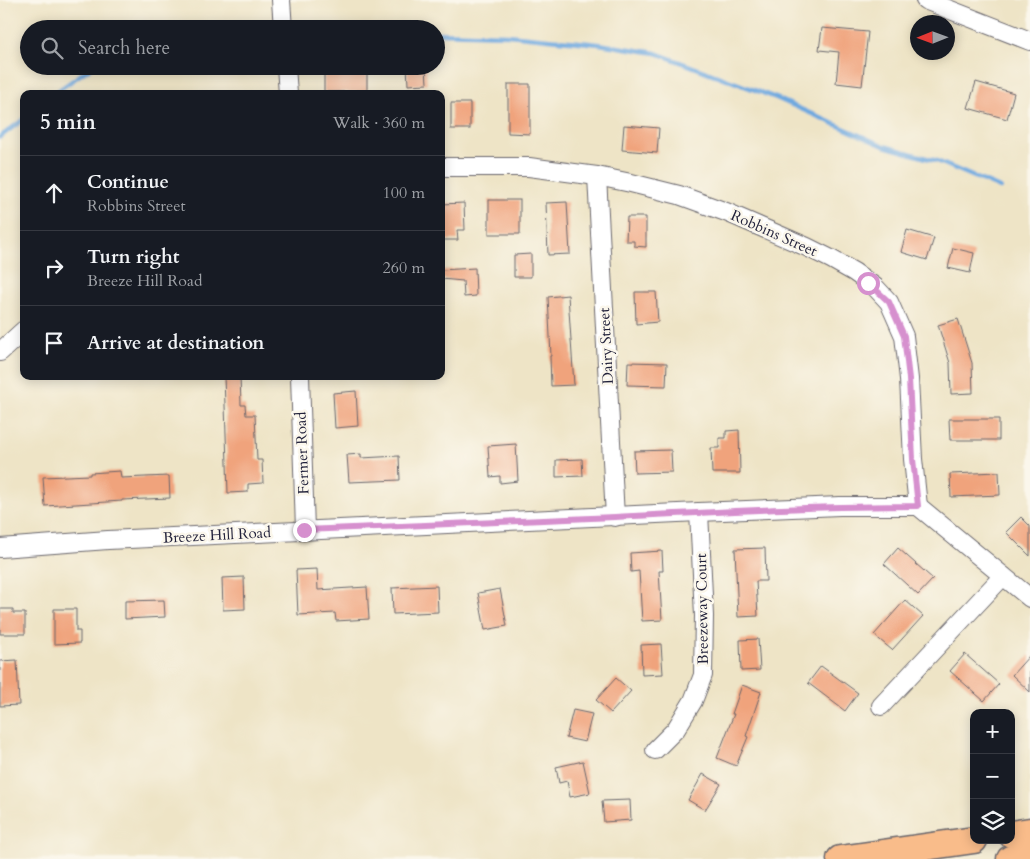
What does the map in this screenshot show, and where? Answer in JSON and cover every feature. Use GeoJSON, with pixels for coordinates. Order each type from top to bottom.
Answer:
{"type":"FeatureCollection","features":[{"type":"Feature","properties":{"kind":"highway"},"geometry":{"type":"LineString","coordinates":[[1015,833],[1030,831]]}},
{"type":"Feature","properties":{"kind":"highway"},"geometry":{"type":"LineString","coordinates":[[840,859],[970,841]]}},
{"type":"Feature","properties":{"kind":"highway"},"geometry":{"type":"LineString","coordinates":[[1010,859],[1030,856]]}},
{"type":"Feature","properties":{"kind":"street"},"geometry":{"type":"LineString","coordinates":[[281,0],[282,20]]}},
{"type":"Feature","properties":{"kind":"street"},"geometry":{"type":"LineString","coordinates":[[925,0],[1030,41]]}},
{"type":"Feature","properties":{"kind":"street"},"geometry":{"type":"LineString","coordinates":[[287,75],[288,90]]}},
{"type":"Feature","properties":{"kind":"street","name":"Robbins Street"},"geometry":{"type":"LineString","coordinates":[[445,167],[529,167],[597,176],[679,195],[726,212],[789,239],[831,258],[854,272],[889,302],[904,336],[918,506]]}},
{"type":"Feature","properties":{"kind":"street","name":"Dairy Street"},"geometry":{"type":"LineString","coordinates":[[597,176],[615,517]]}},
{"type":"Feature","properties":{"kind":"street"},"geometry":{"type":"LineString","coordinates":[[0,352],[20,334]]}},
{"type":"Feature","properties":{"kind":"street","name":"Fermer Road"},"geometry":{"type":"LineString","coordinates":[[300,380],[304,530]]}},
{"type":"Feature","properties":{"kind":"street","name":"Breeze Hill Road"},"geometry":{"type":"LineString","coordinates":[[0,548],[108,540],[304,530],[840,506],[918,506]]}},
{"type":"Feature","properties":{"kind":"street"},"geometry":{"type":"LineString","coordinates":[[918,506],[1030,598]]}},
{"type":"Feature","properties":{"kind":"street","name":"Breezeway Court"},"geometry":{"type":"LineString","coordinates":[[655,750],[676,730],[693,701],[703,675],[704,616],[699,512]]}},
{"type":"Feature","properties":{"kind":"street"},"geometry":{"type":"LineString","coordinates":[[881,706],[1003,576]]}},
{"type":"Feature","properties":{"kind":"building"},"geometry":{"type":"Polygon","coordinates":[[[822,28],[868,32],[862,86],[836,83],[839,52],[819,50],[822,28]]]}},
{"type":"Feature","properties":{"kind":"building"},"geometry":{"type":"Polygon","coordinates":[[[324,75],[367,75],[367,90],[324,90],[324,75]]]}},
{"type":"Feature","properties":{"kind":"building"},"geometry":{"type":"Polygon","coordinates":[[[407,75],[426,75],[427,84],[408,85],[407,75]]]}},
{"type":"Feature","properties":{"kind":"building"},"geometry":{"type":"Polygon","coordinates":[[[976,82],[1014,93],[1007,119],[968,108],[976,82]]]}},
{"type":"Feature","properties":{"kind":"building"},"geometry":{"type":"Polygon","coordinates":[[[508,84],[530,84],[530,134],[508,133],[508,84]]]}},
{"type":"Feature","properties":{"kind":"building"},"geometry":{"type":"Polygon","coordinates":[[[451,103],[470,103],[470,129],[451,129],[451,103]]]}},
{"type":"Feature","properties":{"kind":"building"},"geometry":{"type":"Polygon","coordinates":[[[624,125],[659,128],[657,153],[622,150],[624,125]]]}},
{"type":"Feature","properties":{"kind":"building"},"geometry":{"type":"Polygon","coordinates":[[[489,200],[520,200],[520,234],[489,234],[489,200]]]}},
{"type":"Feature","properties":{"kind":"building"},"geometry":{"type":"Polygon","coordinates":[[[567,202],[570,254],[548,255],[546,203],[567,202]]]}},
{"type":"Feature","properties":{"kind":"building"},"geometry":{"type":"Polygon","coordinates":[[[464,203],[465,230],[457,230],[458,240],[445,240],[445,204],[464,203]]]}},
{"type":"Feature","properties":{"kind":"building"},"geometry":{"type":"Polygon","coordinates":[[[627,217],[646,217],[646,247],[634,246],[634,241],[626,241],[627,217]]]}},
{"type":"Feature","properties":{"kind":"building"},"geometry":{"type":"Polygon","coordinates":[[[907,230],[934,238],[927,260],[901,252],[907,230]]]}},
{"type":"Feature","properties":{"kind":"building"},"geometry":{"type":"Polygon","coordinates":[[[953,248],[974,253],[970,273],[948,268],[953,248]]]}},
{"type":"Feature","properties":{"kind":"building"},"geometry":{"type":"Polygon","coordinates":[[[531,254],[531,277],[514,277],[514,255],[531,254]]]}},
{"type":"Feature","properties":{"kind":"building"},"geometry":{"type":"Polygon","coordinates":[[[475,268],[476,296],[464,297],[463,281],[445,279],[445,270],[475,268]]]}},
{"type":"Feature","properties":{"kind":"building"},"geometry":{"type":"Polygon","coordinates":[[[635,292],[656,292],[658,322],[636,324],[635,292]]]}},
{"type":"Feature","properties":{"kind":"building"},"geometry":{"type":"Polygon","coordinates":[[[568,295],[574,385],[551,386],[548,297],[568,295]]]}},
{"type":"Feature","properties":{"kind":"building"},"geometry":{"type":"Polygon","coordinates":[[[958,319],[972,363],[973,393],[951,394],[950,363],[938,325],[958,319]]]}},
{"type":"Feature","properties":{"kind":"building"},"geometry":{"type":"Polygon","coordinates":[[[628,362],[667,363],[666,386],[627,385],[628,362]]]}},
{"type":"Feature","properties":{"kind":"building"},"geometry":{"type":"Polygon","coordinates":[[[224,380],[240,380],[241,405],[245,405],[246,415],[255,415],[257,460],[262,460],[263,483],[248,484],[248,492],[228,493],[224,380]]]}},
{"type":"Feature","properties":{"kind":"building"},"geometry":{"type":"Polygon","coordinates":[[[356,391],[358,426],[335,428],[333,393],[356,391]]]}},
{"type":"Feature","properties":{"kind":"building"},"geometry":{"type":"Polygon","coordinates":[[[949,419],[999,419],[999,440],[950,440],[949,419]]]}},
{"type":"Feature","properties":{"kind":"building"},"geometry":{"type":"Polygon","coordinates":[[[739,430],[740,473],[712,473],[711,448],[719,448],[719,438],[726,438],[726,431],[739,430]]]}},
{"type":"Feature","properties":{"kind":"building"},"geometry":{"type":"Polygon","coordinates":[[[516,444],[518,481],[500,483],[500,476],[490,477],[488,446],[516,444]]]}},
{"type":"Feature","properties":{"kind":"building"},"geometry":{"type":"Polygon","coordinates":[[[671,450],[672,472],[635,473],[634,451],[671,450]]]}},
{"type":"Feature","properties":{"kind":"building"},"geometry":{"type":"Polygon","coordinates":[[[361,454],[361,458],[399,456],[400,480],[349,482],[347,455],[361,454]]]}},
{"type":"Feature","properties":{"kind":"building"},"geometry":{"type":"Polygon","coordinates":[[[582,459],[583,476],[556,477],[556,460],[582,459]]]}},
{"type":"Feature","properties":{"kind":"building"},"geometry":{"type":"Polygon","coordinates":[[[120,471],[121,478],[169,476],[170,498],[45,506],[43,477],[90,475],[90,473],[120,471]]]}},
{"type":"Feature","properties":{"kind":"building"},"geometry":{"type":"Polygon","coordinates":[[[999,472],[1000,495],[951,497],[950,474],[999,472]]]}},
{"type":"Feature","properties":{"kind":"building"},"geometry":{"type":"Polygon","coordinates":[[[1021,517],[1030,526],[1030,556],[1006,532],[1021,517]]]}},
{"type":"Feature","properties":{"kind":"building"},"geometry":{"type":"Polygon","coordinates":[[[765,548],[766,581],[756,581],[758,616],[738,617],[735,549],[765,548]]]}},
{"type":"Feature","properties":{"kind":"building"},"geometry":{"type":"Polygon","coordinates":[[[898,548],[933,579],[918,595],[884,564],[898,548]]]}},
{"type":"Feature","properties":{"kind":"building"},"geometry":{"type":"Polygon","coordinates":[[[662,551],[663,571],[659,571],[662,620],[642,621],[639,571],[631,572],[630,553],[662,551]]]}},
{"type":"Feature","properties":{"kind":"building"},"geometry":{"type":"Polygon","coordinates":[[[317,569],[318,590],[367,587],[369,619],[336,621],[335,613],[298,615],[296,570],[317,569]]]}},
{"type":"Feature","properties":{"kind":"building"},"geometry":{"type":"Polygon","coordinates":[[[244,577],[245,609],[223,610],[222,578],[244,577]]]}},
{"type":"Feature","properties":{"kind":"building"},"geometry":{"type":"Polygon","coordinates":[[[437,586],[438,612],[393,614],[392,588],[437,586]]]}},
{"type":"Feature","properties":{"kind":"building"},"geometry":{"type":"Polygon","coordinates":[[[500,589],[507,626],[485,630],[478,593],[500,589]]]}},
{"type":"Feature","properties":{"kind":"building"},"geometry":{"type":"Polygon","coordinates":[[[164,600],[165,617],[125,619],[125,601],[164,600]]]}},
{"type":"Feature","properties":{"kind":"building"},"geometry":{"type":"Polygon","coordinates":[[[905,600],[923,616],[892,650],[874,635],[905,600]]]}},
{"type":"Feature","properties":{"kind":"building"},"geometry":{"type":"Polygon","coordinates":[[[0,609],[13,609],[13,613],[25,613],[25,634],[0,634],[0,609]]]}},
{"type":"Feature","properties":{"kind":"building"},"geometry":{"type":"Polygon","coordinates":[[[54,609],[76,609],[76,631],[80,631],[80,643],[54,644],[54,609]]]}},
{"type":"Feature","properties":{"kind":"building"},"geometry":{"type":"Polygon","coordinates":[[[758,639],[760,670],[741,671],[740,640],[758,639]]]}},
{"type":"Feature","properties":{"kind":"building"},"geometry":{"type":"Polygon","coordinates":[[[661,644],[663,674],[642,675],[641,645],[661,644]]]}},
{"type":"Feature","properties":{"kind":"building"},"geometry":{"type":"Polygon","coordinates":[[[965,654],[999,684],[984,701],[950,671],[965,654]]]}},
{"type":"Feature","properties":{"kind":"building"},"geometry":{"type":"Polygon","coordinates":[[[1030,655],[1030,692],[1012,675],[1030,655]]]}},
{"type":"Feature","properties":{"kind":"building"},"geometry":{"type":"Polygon","coordinates":[[[17,660],[19,705],[0,706],[0,661],[17,660]]]}},
{"type":"Feature","properties":{"kind":"building"},"geometry":{"type":"Polygon","coordinates":[[[821,666],[858,693],[845,711],[808,683],[821,666]]]}},
{"type":"Feature","properties":{"kind":"building"},"geometry":{"type":"Polygon","coordinates":[[[616,678],[631,691],[611,713],[596,700],[616,678]]]}},
{"type":"Feature","properties":{"kind":"building"},"geometry":{"type":"Polygon","coordinates":[[[742,685],[761,692],[746,736],[748,737],[736,766],[717,758],[734,714],[732,714],[742,685]]]}},
{"type":"Feature","properties":{"kind":"building"},"geometry":{"type":"Polygon","coordinates":[[[573,710],[592,714],[585,742],[566,738],[573,710]]]}},
{"type":"Feature","properties":{"kind":"building"},"geometry":{"type":"Polygon","coordinates":[[[583,761],[590,793],[570,797],[567,781],[559,783],[556,767],[583,761]]]}},
{"type":"Feature","properties":{"kind":"building"},"geometry":{"type":"Polygon","coordinates":[[[703,774],[721,784],[705,810],[688,800],[703,774]]]}},
{"type":"Feature","properties":{"kind":"building"},"geometry":{"type":"Polygon","coordinates":[[[630,800],[631,820],[604,822],[602,801],[630,800]]]}},
{"type":"Feature","properties":{"kind":"waterway"},"geometry":{"type":"LineString","coordinates":[[445,33],[508,35],[599,44],[656,53],[776,98],[884,146],[937,161],[1000,188]]}},
{"type":"Feature","properties":{"kind":"waterway"},"geometry":{"type":"LineString","coordinates":[[59,90],[80,75]]}},
{"type":"Feature","properties":{"kind":"waterway"},"geometry":{"type":"LineString","coordinates":[[0,137],[20,122]]}},
{"type":"Feature","properties":{"kind":"route"},"geometry":{"type":"LineString","coordinates":[[304,530],[840,506],[918,506],[904,336],[889,302],[868,283]]}}]}
